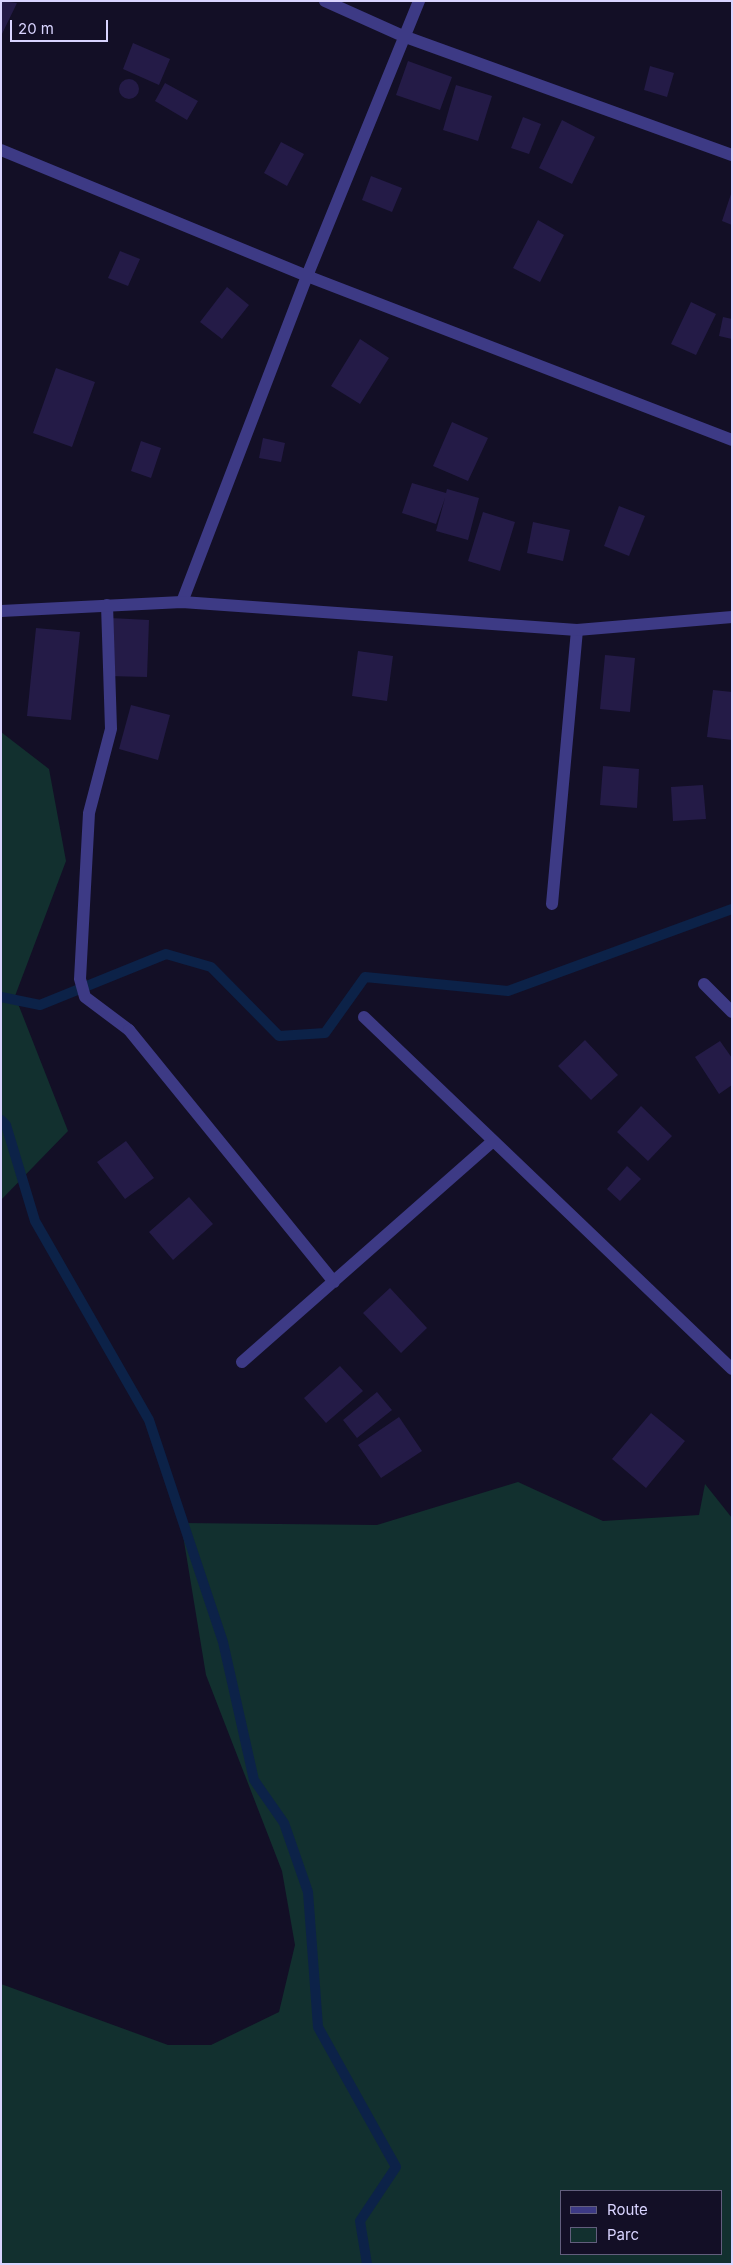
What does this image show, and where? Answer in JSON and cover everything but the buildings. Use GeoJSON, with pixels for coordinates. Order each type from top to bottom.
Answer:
{"type":"FeatureCollection","features":[{"type":"Feature","properties":{"kind":"street"},"geometry":{"type":"LineString","coordinates":[[325,1],[403,36],[732,155]]}},
{"type":"Feature","properties":{"kind":"street"},"geometry":{"type":"LineString","coordinates":[[182,602],[307,276],[418,1]]}},
{"type":"Feature","properties":{"kind":"street"},"geometry":{"type":"LineString","coordinates":[[1,150],[307,276],[732,440]]}},
{"type":"Feature","properties":{"kind":"street"},"geometry":{"type":"LineString","coordinates":[[1,611],[182,602],[576,630],[732,617]]}},
{"type":"Feature","properties":{"kind":"street"},"geometry":{"type":"LineString","coordinates":[[107,605],[111,729],[89,813],[80,979],[85,997],[129,1030],[334,1282]]}},
{"type":"Feature","properties":{"kind":"street"},"geometry":{"type":"LineString","coordinates":[[552,904],[576,630]]}},
{"type":"Feature","properties":{"kind":"street"},"geometry":{"type":"LineString","coordinates":[[704,984],[732,1012]]}},
{"type":"Feature","properties":{"kind":"street"},"geometry":{"type":"LineString","coordinates":[[364,1017],[732,1369]]}},
{"type":"Feature","properties":{"kind":"street"},"geometry":{"type":"LineString","coordinates":[[242,1362],[493,1141]]}},
{"type":"Feature","properties":{"kind":"green space"},"geometry":{"type":"Polygon","coordinates":[[[1,732],[49,769],[66,861],[15,996],[68,1131],[1,1200],[1,732]]]}},
{"type":"Feature","properties":{"kind":"green space"},"geometry":{"type":"Polygon","coordinates":[[[518,1482],[603,1521],[699,1515],[705,1484],[732,1518],[732,2264],[1,2264],[1,1984],[168,2045],[211,2045],[279,2012],[295,1945],[282,1871],[206,1675],[181,1523],[377,1525],[518,1482]]]}},
{"type":"Feature","properties":{"kind":"waterway"},"geometry":{"type":"LineString","coordinates":[[1,997],[40,1005],[166,954],[211,967],[279,1036],[325,1033],[365,977],[508,991],[732,909]]}},
{"type":"Feature","properties":{"kind":"waterway"},"geometry":{"type":"LineString","coordinates":[[1,1120],[6,1125],[35,1221],[149,1420],[223,1642],[254,1780],[284,1823],[308,1892],[318,2027],[396,2167],[360,2221],[367,2264]]}}]}
